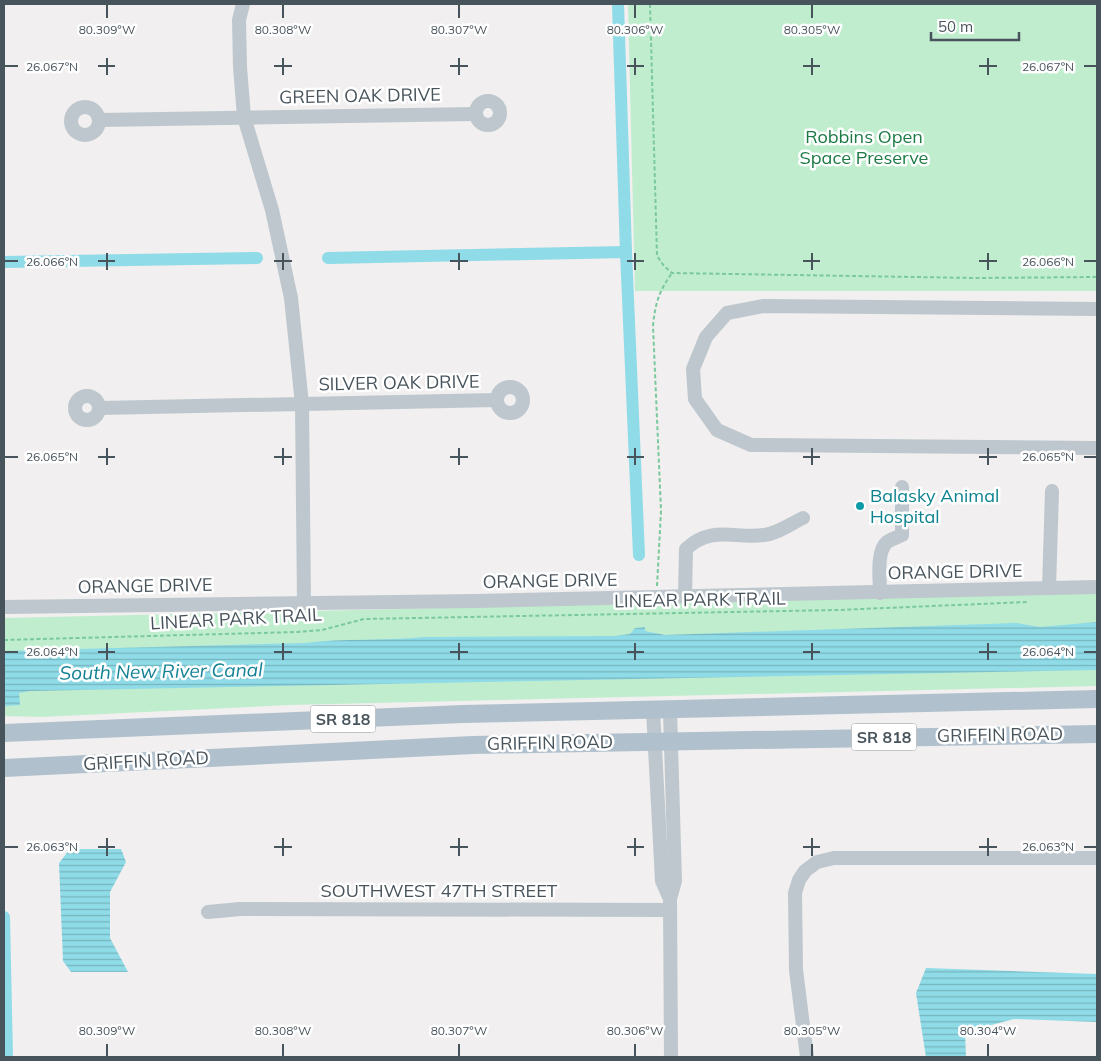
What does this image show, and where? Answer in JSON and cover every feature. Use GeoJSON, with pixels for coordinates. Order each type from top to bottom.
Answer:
{"type":"FeatureCollection","features":[{"type":"Feature","properties":{"kind":"main road","name":"GRIFFIN ROAD"},"geometry":{"type":"LineString","coordinates":[[4,733],[462,714],[1097,699]]}},
{"type":"Feature","properties":{"kind":"main road","name":"GRIFFIN ROAD"},"geometry":{"type":"LineString","coordinates":[[4,768],[473,744],[1097,734]]}},
{"type":"Feature","properties":{"kind":"street"},"geometry":{"type":"LineString","coordinates":[[242,4],[239,20],[244,117],[272,210],[291,298],[302,404],[304,602]]}},
{"type":"Feature","properties":{"kind":"street","name":"GREEN OAK DRIVE"},"geometry":{"type":"LineString","coordinates":[[99,120],[475,114]]}},
{"type":"Feature","properties":{"kind":"street"},"geometry":{"type":"LineString","coordinates":[[1097,308],[764,306],[727,313],[706,337],[693,369],[695,399],[717,430],[751,445],[1097,448]]}},
{"type":"Feature","properties":{"kind":"street","name":"SILVER OAK DRIVE"},"geometry":{"type":"LineString","coordinates":[[100,408],[497,400]]}},
{"type":"Feature","properties":{"kind":"street"},"geometry":{"type":"LineString","coordinates":[[880,592],[881,556],[883,549],[887,542],[902,535],[902,487]]}},
{"type":"Feature","properties":{"kind":"street"},"geometry":{"type":"LineString","coordinates":[[1049,588],[1052,491]]}},
{"type":"Feature","properties":{"kind":"street"},"geometry":{"type":"LineString","coordinates":[[684,597],[686,549],[697,539],[711,535],[766,535],[803,518]]}},
{"type":"Feature","properties":{"kind":"street","name":"ORANGE DRIVE"},"geometry":{"type":"LineString","coordinates":[[4,607],[684,597],[1097,588]]}},
{"type":"Feature","properties":{"kind":"street"},"geometry":{"type":"LineString","coordinates":[[662,710],[662,741],[674,882],[670,905],[671,1057]]}},
{"type":"Feature","properties":{"kind":"street"},"geometry":{"type":"LineString","coordinates":[[807,1057],[796,970],[795,900],[796,887],[806,871],[817,862],[834,858],[1097,858]]}},
{"type":"Feature","properties":{"kind":"street","name":"SOUTHWEST 47TH STREET"},"geometry":{"type":"LineString","coordinates":[[208,912],[240,909],[670,905]]}},
{"type":"Feature","properties":{"kind":"path"},"geometry":{"type":"LineString","coordinates":[[650,4],[657,256],[672,273],[976,278],[1097,277]]}},
{"type":"Feature","properties":{"kind":"path"},"geometry":{"type":"LineString","coordinates":[[657,613],[661,511],[653,326],[655,304],[660,291],[672,273]]}},
{"type":"Feature","properties":{"kind":"path","name":"LINEAR PARK TRAIL"},"geometry":{"type":"LineString","coordinates":[[4,640],[296,632],[322,630],[364,619],[838,610],[1034,602]]}},
{"type":"Feature","properties":{"kind":"green space","name":"Robbins Open Space Preserve"},"geometry":{"type":"Polygon","coordinates":[[[628,4],[1097,4],[1097,291],[635,291],[628,4]]]}},
{"type":"Feature","properties":{"kind":"green space"},"geometry":{"type":"Polygon","coordinates":[[[1097,593],[1097,686],[290,705],[41,717],[4,716],[4,618],[1097,593]]]}},
{"type":"Feature","properties":{"kind":"water","name":"South New River Canal"},"geometry":{"type":"Polygon","coordinates":[[[1097,622],[1097,670],[29,691],[19,693],[20,705],[4,706],[4,651],[305,643],[424,637],[614,636],[630,634],[635,628],[645,627],[645,631],[665,635],[1016,623],[1040,627],[1097,622]]]}},
{"type":"Feature","properties":{"kind":"water"},"geometry":{"type":"Polygon","coordinates":[[[70,849],[121,849],[126,862],[110,892],[110,938],[128,972],[71,972],[63,961],[59,863],[70,849]]]}},
{"type":"Feature","properties":{"kind":"water"},"geometry":{"type":"Polygon","coordinates":[[[926,968],[1097,974],[1097,1022],[1014,1019],[965,1032],[966,1057],[926,1057],[916,993],[926,968]]]}},
{"type":"Feature","properties":{"kind":"waterway"},"geometry":{"type":"LineString","coordinates":[[618,4],[626,252]]}},
{"type":"Feature","properties":{"kind":"waterway"},"geometry":{"type":"LineString","coordinates":[[328,258],[626,252],[639,555]]}},
{"type":"Feature","properties":{"kind":"waterway"},"geometry":{"type":"LineString","coordinates":[[4,262],[257,258]]}},
{"type":"Feature","properties":{"kind":"waterway"},"geometry":{"type":"LineString","coordinates":[[4,917],[7,1057]]}},
{"type":"Feature","properties":{"kind":"place","name":"Balasky Animal Hospital"},"geometry":{"type":"Point","coordinates":[860,506]}}]}
